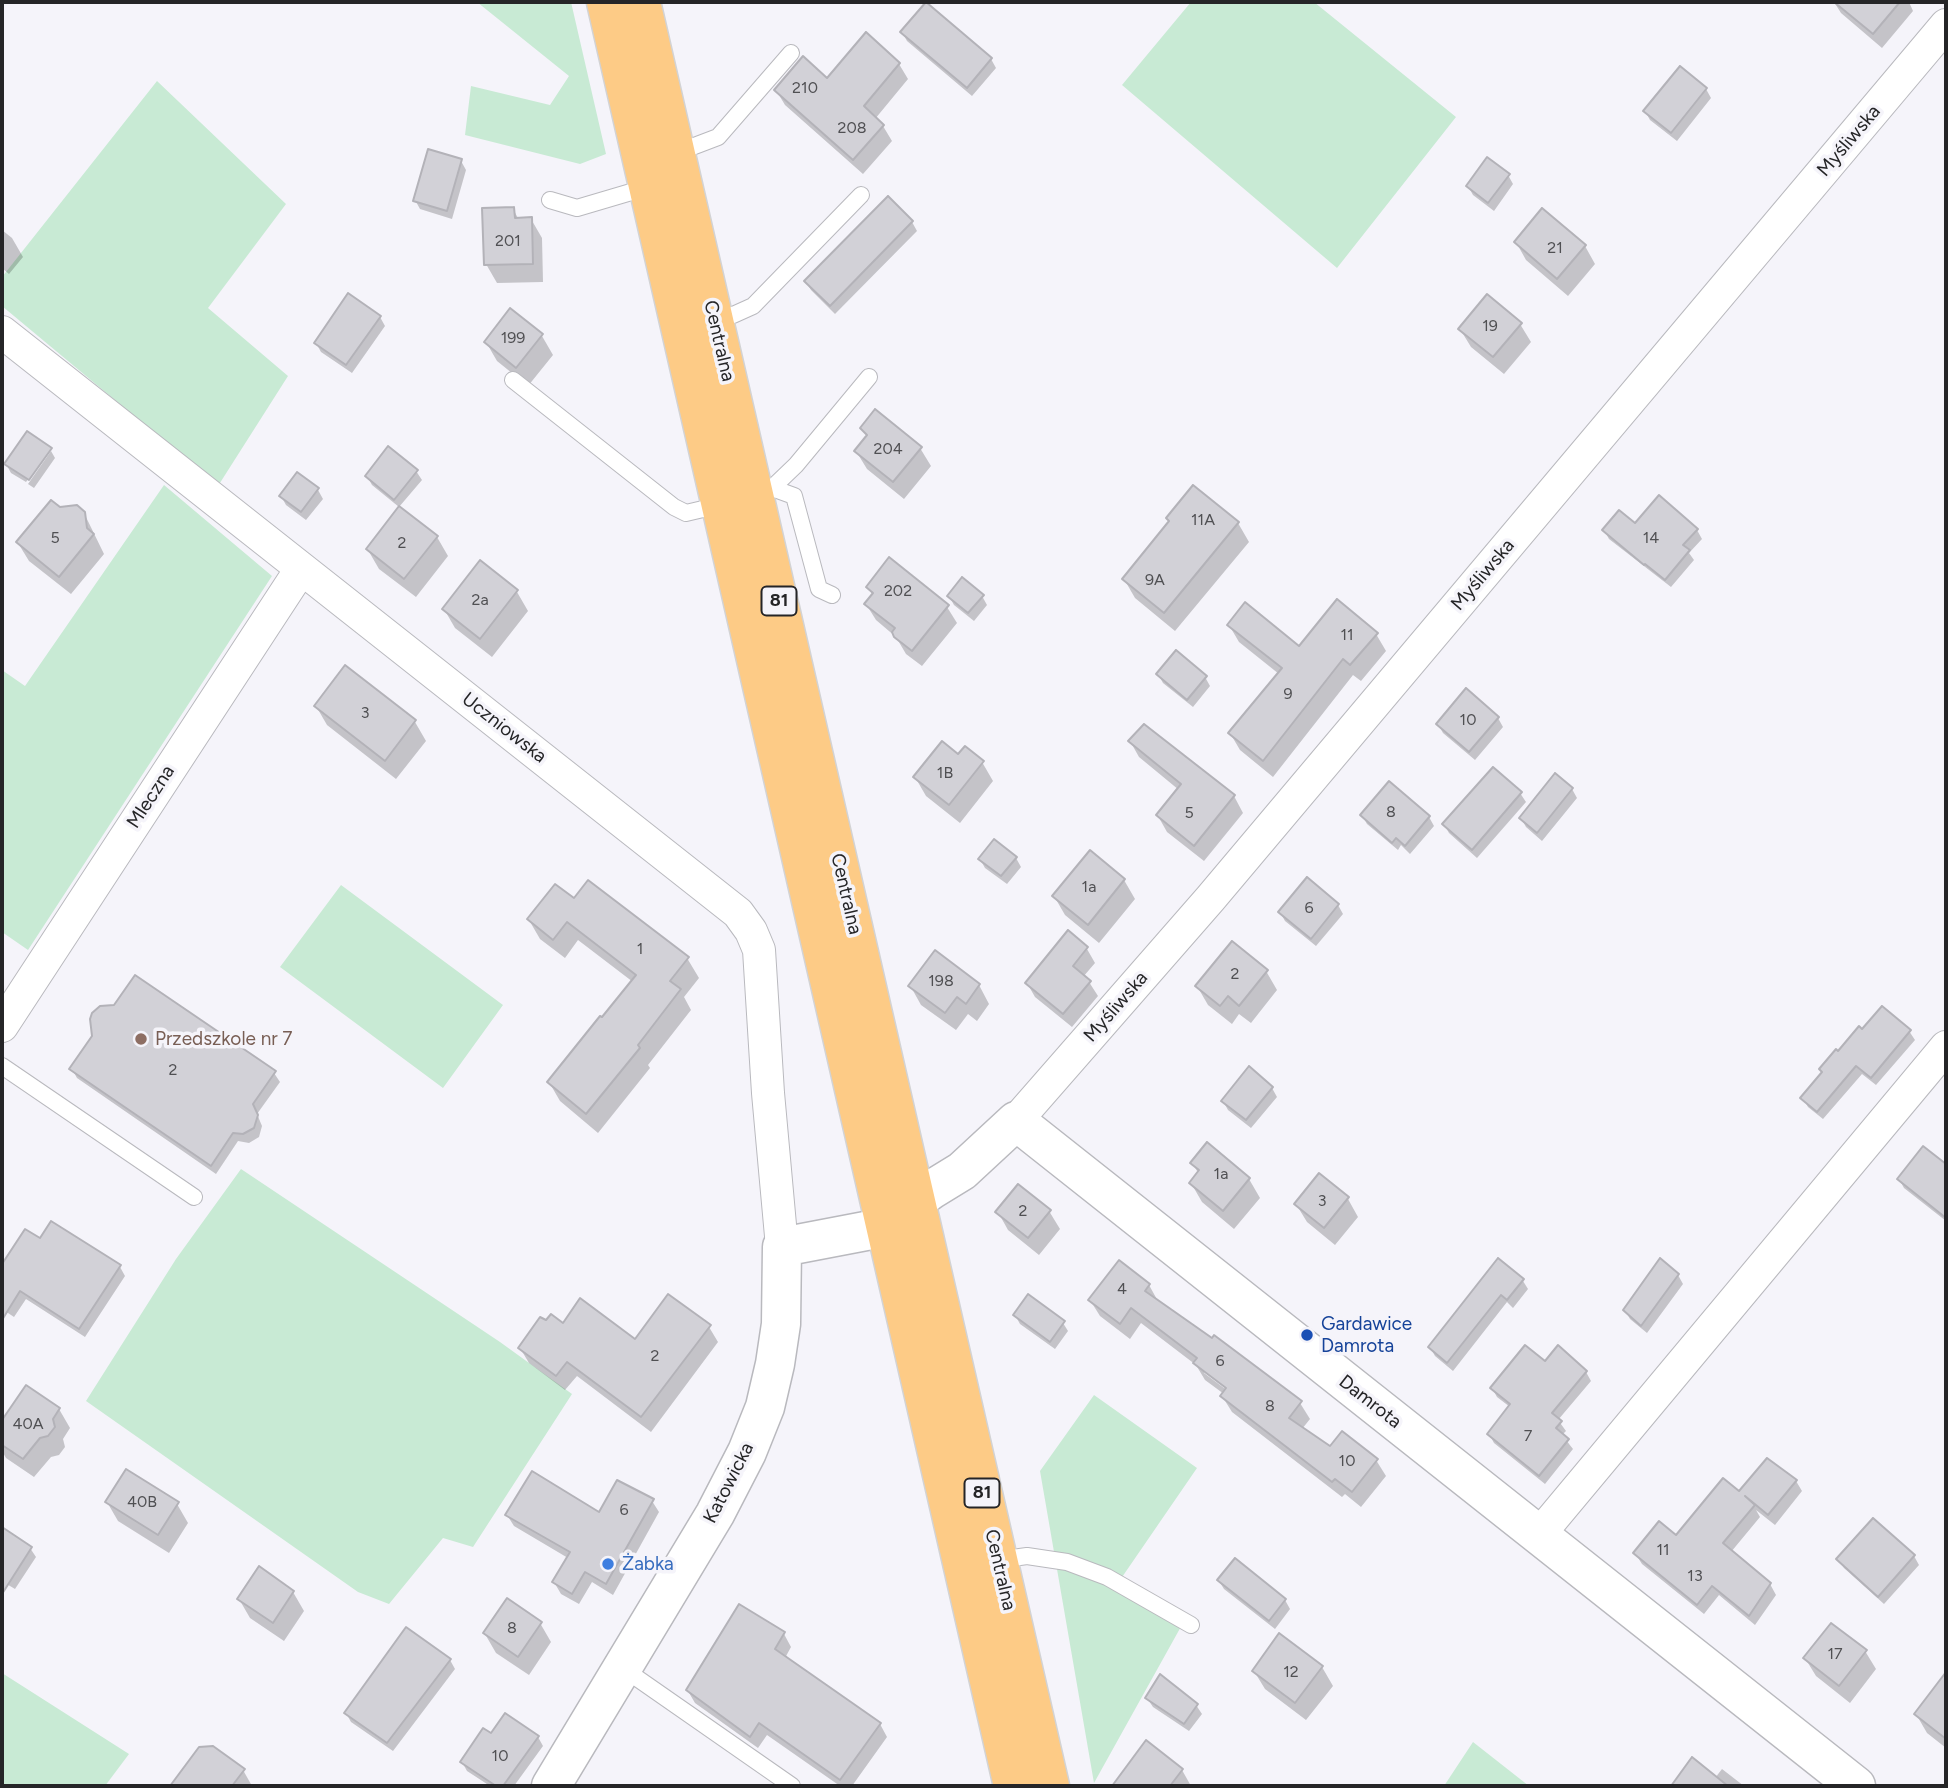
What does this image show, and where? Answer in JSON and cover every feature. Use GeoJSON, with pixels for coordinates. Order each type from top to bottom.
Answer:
{"type":"FeatureCollection","features":[{"type":"Feature","properties":{"kind":"main road","name":"Centralna"},"geometry":{"type":"LineString","coordinates":[[606,2],[648,187],[749,496],[917,1200],[1050,1786]]}},
{"type":"Feature","properties":{"kind":"main road","name":"Centralna"},"geometry":{"type":"LineString","coordinates":[[641,2],[714,319],[885,1223],[1013,1786]]}},
{"type":"Feature","properties":{"kind":"street","name":"Myśliwska"},"geometry":{"type":"LineString","coordinates":[[1016,1121],[1228,878],[1946,25]]}},
{"type":"Feature","properties":{"kind":"street","name":"Uczniowska"},"geometry":{"type":"LineString","coordinates":[[2,332],[738,913],[751,931],[759,950],[782,1247]]}},
{"type":"Feature","properties":{"kind":"street","name":"Mleczna"},"geometry":{"type":"LineString","coordinates":[[2,1026],[301,569]]}},
{"type":"Feature","properties":{"kind":"street"},"geometry":{"type":"LineString","coordinates":[[1538,1536],[1946,1047]]}},
{"type":"Feature","properties":{"kind":"street"},"geometry":{"type":"LineString","coordinates":[[782,1247],[871,1230],[885,1223],[962,1171],[1016,1121]]}},
{"type":"Feature","properties":{"kind":"street","name":"Damrota"},"geometry":{"type":"LineString","coordinates":[[1016,1121],[1856,1786]]}},
{"type":"Feature","properties":{"kind":"street","name":"Katowicka"},"geometry":{"type":"LineString","coordinates":[[551,1786],[624,1669],[715,1514],[747,1452],[765,1407],[775,1364],[781,1324],[782,1247]]}},
{"type":"Feature","properties":{"kind":"lane"},"geometry":{"type":"LineString","coordinates":[[676,153],[718,137],[791,53]]}},
{"type":"Feature","properties":{"kind":"lane"},"geometry":{"type":"LineString","coordinates":[[550,200],[577,208],[648,187]]}},
{"type":"Feature","properties":{"kind":"lane"},"geometry":{"type":"LineString","coordinates":[[714,319],[733,315],[753,306],[861,195]]}},
{"type":"Feature","properties":{"kind":"lane"},"geometry":{"type":"LineString","coordinates":[[749,496],[796,465],[869,377]]}},
{"type":"Feature","properties":{"kind":"lane"},"geometry":{"type":"LineString","coordinates":[[513,380],[674,507],[687,513],[749,496],[794,496],[819,589],[832,595]]}},
{"type":"Feature","properties":{"kind":"lane"},"geometry":{"type":"LineString","coordinates":[[2,1066],[194,1197]]}},
{"type":"Feature","properties":{"kind":"lane"},"geometry":{"type":"LineString","coordinates":[[998,1560],[1027,1556],[1067,1562],[1107,1577],[1191,1625]]}},
{"type":"Feature","properties":{"kind":"lane"},"geometry":{"type":"LineString","coordinates":[[624,1669],[792,1786]]}},
{"type":"Feature","properties":{"kind":"green space"},"geometry":{"type":"Polygon","coordinates":[[[477,2],[571,2],[606,154],[580,164],[465,135],[471,86],[550,105],[569,76],[477,2]]]}},
{"type":"Feature","properties":{"kind":"green space"},"geometry":{"type":"Polygon","coordinates":[[[1191,2],[1314,2],[1456,117],[1337,268],[1122,85],[1191,2]]]}},
{"type":"Feature","properties":{"kind":"green space"},"geometry":{"type":"Polygon","coordinates":[[[157,81],[286,204],[208,308],[288,376],[218,486],[2,306],[2,277],[157,81]]]}},
{"type":"Feature","properties":{"kind":"green space"},"geometry":{"type":"Polygon","coordinates":[[[164,485],[272,576],[28,950],[2,932],[2,670],[25,686],[164,485]]]}},
{"type":"Feature","properties":{"kind":"green space"},"geometry":{"type":"Polygon","coordinates":[[[341,885],[503,1005],[443,1088],[280,967],[341,885]]]}},
{"type":"Feature","properties":{"kind":"green space"},"geometry":{"type":"Polygon","coordinates":[[[241,1169],[500,1342],[572,1394],[473,1547],[443,1538],[389,1604],[358,1592],[86,1401],[176,1259],[241,1169]]]}},
{"type":"Feature","properties":{"kind":"green space"},"geometry":{"type":"Polygon","coordinates":[[[1094,1395],[1197,1468],[1118,1583],[1183,1623],[1094,1783],[1040,1471],[1094,1395]]]}},
{"type":"Feature","properties":{"kind":"green space"},"geometry":{"type":"Polygon","coordinates":[[[2,1673],[129,1754],[105,1786],[2,1786],[2,1673]]]}},
{"type":"Feature","properties":{"kind":"green space"},"geometry":{"type":"Polygon","coordinates":[[[1473,1742],[1529,1786],[1444,1786],[1473,1742]]]}},
{"type":"Feature","properties":{"kind":"building"},"geometry":{"type":"Polygon","coordinates":[[[926,2],[992,58],[967,88],[900,32],[926,2]]]}},
{"type":"Feature","properties":{"kind":"building"},"geometry":{"type":"Polygon","coordinates":[[[1834,2],[1900,2],[1873,34],[1834,2]]]}},
{"type":"Feature","properties":{"kind":"building"},"geometry":{"type":"Polygon","coordinates":[[[866,32],[900,63],[864,106],[884,125],[853,160],[774,90],[803,56],[827,78],[866,32]]]}},
{"type":"Feature","properties":{"kind":"building"},"geometry":{"type":"Polygon","coordinates":[[[1680,66],[1707,88],[1671,133],[1643,111],[1680,66]]]}},
{"type":"Feature","properties":{"kind":"building"},"geometry":{"type":"Polygon","coordinates":[[[428,149],[462,159],[447,211],[413,201],[428,149]]]}},
{"type":"Feature","properties":{"kind":"building"},"geometry":{"type":"Polygon","coordinates":[[[1487,157],[1510,174],[1488,203],[1466,186],[1487,157]]]}},
{"type":"Feature","properties":{"kind":"building"},"geometry":{"type":"Polygon","coordinates":[[[888,196],[913,221],[830,306],[804,281],[888,196]]]}},
{"type":"Feature","properties":{"kind":"building"},"geometry":{"type":"Polygon","coordinates":[[[514,207],[515,218],[532,217],[533,264],[484,265],[482,208],[514,207]]]}},
{"type":"Feature","properties":{"kind":"building"},"geometry":{"type":"Polygon","coordinates":[[[1542,208],[1586,245],[1557,279],[1514,242],[1542,208]]]}},
{"type":"Feature","properties":{"kind":"building"},"geometry":{"type":"Polygon","coordinates":[[[348,293],[381,316],[346,365],[314,343],[348,293]]]}},
{"type":"Feature","properties":{"kind":"building"},"geometry":{"type":"Polygon","coordinates":[[[1487,294],[1522,323],[1493,357],[1458,329],[1487,294]]]}},
{"type":"Feature","properties":{"kind":"building"},"geometry":{"type":"Polygon","coordinates":[[[510,308],[543,334],[516,368],[484,342],[510,308]]]}},
{"type":"Feature","properties":{"kind":"building"},"geometry":{"type":"Polygon","coordinates":[[[875,409],[922,447],[893,482],[854,451],[867,435],[860,428],[875,409]]]}},
{"type":"Feature","properties":{"kind":"building"},"geometry":{"type":"Polygon","coordinates":[[[27,431],[52,448],[29,480],[4,464],[27,431]]]}},
{"type":"Feature","properties":{"kind":"building"},"geometry":{"type":"Polygon","coordinates":[[[388,446],[418,470],[394,500],[365,476],[388,446]]]}},
{"type":"Feature","properties":{"kind":"building"},"geometry":{"type":"Polygon","coordinates":[[[297,472],[319,488],[301,512],[279,496],[297,472]]]}},
{"type":"Feature","properties":{"kind":"building"},"geometry":{"type":"Polygon","coordinates":[[[1193,485],[1239,522],[1164,613],[1122,579],[1169,521],[1166,518],[1193,485]]]}},
{"type":"Feature","properties":{"kind":"building"},"geometry":{"type":"Polygon","coordinates":[[[1659,495],[1698,529],[1683,545],[1690,550],[1665,580],[1602,530],[1619,510],[1635,523],[1659,495]]]}},
{"type":"Feature","properties":{"kind":"building"},"geometry":{"type":"Polygon","coordinates":[[[51,500],[60,507],[77,505],[85,512],[87,528],[94,534],[59,577],[16,542],[51,500]]]}},
{"type":"Feature","properties":{"kind":"building"},"geometry":{"type":"Polygon","coordinates":[[[399,506],[438,536],[404,579],[366,549],[399,506]]]}},
{"type":"Feature","properties":{"kind":"building"},"geometry":{"type":"Polygon","coordinates":[[[889,557],[949,605],[912,651],[894,637],[892,632],[895,628],[864,604],[873,593],[866,587],[889,557]]]}},
{"type":"Feature","properties":{"kind":"building"},"geometry":{"type":"Polygon","coordinates":[[[480,560],[518,590],[480,639],[442,609],[480,560]]]}},
{"type":"Feature","properties":{"kind":"building"},"geometry":{"type":"Polygon","coordinates":[[[962,577],[984,595],[968,613],[947,596],[962,577]]]}},
{"type":"Feature","properties":{"kind":"building"},"geometry":{"type":"Polygon","coordinates":[[[1337,599],[1378,633],[1350,665],[1343,659],[1263,761],[1228,733],[1282,668],[1227,625],[1245,602],[1299,646],[1337,599]]]}},
{"type":"Feature","properties":{"kind":"building"},"geometry":{"type":"Polygon","coordinates":[[[1176,650],[1207,676],[1187,700],[1156,674],[1176,650]]]}},
{"type":"Feature","properties":{"kind":"building"},"geometry":{"type":"Polygon","coordinates":[[[345,665],[416,720],[385,761],[314,706],[345,665]]]}},
{"type":"Feature","properties":{"kind":"building"},"geometry":{"type":"Polygon","coordinates":[[[1466,688],[1499,717],[1469,752],[1436,724],[1466,688]]]}},
{"type":"Feature","properties":{"kind":"building"},"geometry":{"type":"Polygon","coordinates":[[[1144,724],[1235,795],[1194,846],[1156,815],[1181,784],[1128,741],[1144,724]]]}},
{"type":"Feature","properties":{"kind":"building"},"geometry":{"type":"Polygon","coordinates":[[[942,741],[958,754],[965,746],[984,761],[949,805],[913,777],[942,741]]]}},
{"type":"Feature","properties":{"kind":"building"},"geometry":{"type":"Polygon","coordinates":[[[1493,767],[1522,792],[1472,850],[1442,824],[1493,767]]]}},
{"type":"Feature","properties":{"kind":"building"},"geometry":{"type":"Polygon","coordinates":[[[1555,773],[1573,788],[1537,833],[1519,818],[1555,773]]]}},
{"type":"Feature","properties":{"kind":"building"},"geometry":{"type":"Polygon","coordinates":[[[1389,781],[1430,816],[1405,846],[1396,838],[1392,843],[1360,815],[1389,781]]]}},
{"type":"Feature","properties":{"kind":"building"},"geometry":{"type":"Polygon","coordinates":[[[994,839],[1017,857],[1001,876],[978,859],[994,839]]]}},
{"type":"Feature","properties":{"kind":"building"},"geometry":{"type":"Polygon","coordinates":[[[1090,850],[1125,879],[1088,925],[1052,896],[1090,850]]]}},
{"type":"Feature","properties":{"kind":"building"},"geometry":{"type":"Polygon","coordinates":[[[1307,877],[1339,904],[1311,939],[1278,912],[1307,877]]]}},
{"type":"Feature","properties":{"kind":"building"},"geometry":{"type":"Polygon","coordinates":[[[588,880],[689,957],[670,981],[681,989],[638,1045],[640,1048],[586,1114],[547,1082],[636,975],[567,922],[553,940],[527,919],[555,884],[574,898],[588,880]]]}},
{"type":"Feature","properties":{"kind":"building"},"geometry":{"type":"Polygon","coordinates":[[[1068,930],[1088,947],[1073,966],[1091,981],[1063,1014],[1025,983],[1068,930]]]}},
{"type":"Feature","properties":{"kind":"building"},"geometry":{"type":"Polygon","coordinates":[[[1232,941],[1268,970],[1239,1006],[1228,996],[1220,1006],[1195,986],[1232,941]]]}},
{"type":"Feature","properties":{"kind":"building"},"geometry":{"type":"Polygon","coordinates":[[[935,950],[980,984],[966,1004],[957,997],[945,1013],[908,986],[935,950]]]}},
{"type":"Feature","properties":{"kind":"building"},"geometry":{"type":"Polygon","coordinates":[[[135,975],[276,1071],[253,1104],[258,1115],[254,1128],[243,1134],[233,1133],[211,1166],[69,1069],[92,1036],[92,1013],[100,1006],[114,1005],[135,975]]]}},
{"type":"Feature","properties":{"kind":"building"},"geometry":{"type":"Polygon","coordinates":[[[1882,1006],[1911,1030],[1871,1078],[1856,1066],[1817,1112],[1800,1098],[1822,1072],[1819,1069],[1836,1049],[1838,1051],[1859,1026],[1862,1029],[1882,1006]]]}},
{"type":"Feature","properties":{"kind":"building"},"geometry":{"type":"Polygon","coordinates":[[[1249,1066],[1273,1087],[1246,1120],[1221,1101],[1249,1066]]]}},
{"type":"Feature","properties":{"kind":"building"},"geometry":{"type":"Polygon","coordinates":[[[1207,1142],[1250,1178],[1223,1211],[1189,1183],[1199,1170],[1190,1163],[1207,1142]]]}},
{"type":"Feature","properties":{"kind":"building"},"geometry":{"type":"Polygon","coordinates":[[[1923,1146],[1946,1164],[1946,1218],[1897,1179],[1923,1146]]]}},
{"type":"Feature","properties":{"kind":"building"},"geometry":{"type":"Polygon","coordinates":[[[1319,1173],[1349,1197],[1324,1228],[1294,1204],[1319,1173]]]}},
{"type":"Feature","properties":{"kind":"building"},"geometry":{"type":"Polygon","coordinates":[[[1018,1184],[1051,1210],[1028,1238],[995,1212],[1018,1184]]]}},
{"type":"Feature","properties":{"kind":"building"},"geometry":{"type":"Polygon","coordinates":[[[51,1221],[121,1265],[79,1329],[20,1291],[2,1320],[2,1264],[25,1229],[40,1238],[51,1221]]]}},
{"type":"Feature","properties":{"kind":"building"},"geometry":{"type":"Polygon","coordinates":[[[1498,1258],[1524,1279],[1507,1300],[1501,1295],[1447,1363],[1428,1347],[1498,1258]]]}},
{"type":"Feature","properties":{"kind":"building"},"geometry":{"type":"Polygon","coordinates":[[[1660,1258],[1679,1274],[1641,1326],[1623,1310],[1660,1258]]]}},
{"type":"Feature","properties":{"kind":"building"},"geometry":{"type":"Polygon","coordinates":[[[1119,1260],[1150,1284],[1145,1291],[1212,1338],[1214,1335],[1302,1401],[1289,1418],[1330,1446],[1342,1431],[1378,1459],[1352,1492],[1335,1479],[1332,1482],[1220,1396],[1226,1388],[1193,1363],[1197,1358],[1131,1308],[1120,1324],[1088,1300],[1119,1260]]]}},
{"type":"Feature","properties":{"kind":"building"},"geometry":{"type":"Polygon","coordinates":[[[668,1294],[711,1325],[641,1417],[567,1362],[556,1376],[518,1348],[540,1317],[546,1320],[551,1314],[563,1323],[580,1298],[635,1339],[668,1294]]]}},
{"type":"Feature","properties":{"kind":"building"},"geometry":{"type":"Polygon","coordinates":[[[1028,1294],[1065,1321],[1050,1342],[1013,1315],[1028,1294]]]}},
{"type":"Feature","properties":{"kind":"building"},"geometry":{"type":"Polygon","coordinates":[[[1525,1345],[1545,1361],[1558,1345],[1587,1371],[1552,1413],[1562,1421],[1556,1428],[1569,1439],[1539,1476],[1487,1434],[1510,1404],[1490,1388],[1525,1345]]]}},
{"type":"Feature","properties":{"kind":"building"},"geometry":{"type":"Polygon","coordinates":[[[26,1385],[60,1408],[53,1419],[55,1427],[48,1436],[40,1438],[23,1459],[2,1445],[2,1420],[26,1385]]]}},
{"type":"Feature","properties":{"kind":"building"},"geometry":{"type":"Polygon","coordinates":[[[1767,1458],[1797,1480],[1768,1515],[1745,1496],[1755,1505],[1723,1543],[1771,1583],[1749,1616],[1712,1586],[1697,1605],[1633,1553],[1659,1521],[1676,1535],[1723,1478],[1739,1491],[1767,1458]]]}},
{"type":"Feature","properties":{"kind":"building"},"geometry":{"type":"Polygon","coordinates":[[[126,1469],[179,1502],[158,1535],[105,1502],[126,1469]]]}},
{"type":"Feature","properties":{"kind":"building"},"geometry":{"type":"Polygon","coordinates":[[[532,1471],[599,1512],[617,1480],[654,1499],[606,1584],[585,1572],[572,1594],[552,1582],[570,1552],[505,1515],[532,1471]]]}},
{"type":"Feature","properties":{"kind":"building"},"geometry":{"type":"Polygon","coordinates":[[[1873,1518],[1915,1555],[1878,1597],[1836,1559],[1873,1518]]]}},
{"type":"Feature","properties":{"kind":"building"},"geometry":{"type":"Polygon","coordinates":[[[2,1527],[32,1547],[2,1594],[2,1527]]]}},
{"type":"Feature","properties":{"kind":"building"},"geometry":{"type":"Polygon","coordinates":[[[1235,1558],[1286,1599],[1269,1621],[1217,1580],[1235,1558]]]}},
{"type":"Feature","properties":{"kind":"building"},"geometry":{"type":"Polygon","coordinates":[[[259,1566],[294,1591],[273,1623],[237,1599],[259,1566]]]}},
{"type":"Feature","properties":{"kind":"building"},"geometry":{"type":"Polygon","coordinates":[[[507,1598],[542,1622],[518,1657],[483,1633],[507,1598]]]}},
{"type":"Feature","properties":{"kind":"building"},"geometry":{"type":"Polygon","coordinates":[[[739,1604],[785,1632],[775,1649],[881,1723],[840,1780],[759,1723],[750,1737],[686,1690],[739,1604]]]}},
{"type":"Feature","properties":{"kind":"building"},"geometry":{"type":"Polygon","coordinates":[[[1831,1623],[1867,1650],[1839,1686],[1803,1658],[1831,1623]]]}},
{"type":"Feature","properties":{"kind":"building"},"geometry":{"type":"Polygon","coordinates":[[[406,1627],[451,1659],[387,1743],[344,1713],[406,1627]]]}},
{"type":"Feature","properties":{"kind":"building"},"geometry":{"type":"Polygon","coordinates":[[[1279,1633],[1323,1666],[1295,1703],[1252,1671],[1279,1633]]]}},
{"type":"Feature","properties":{"kind":"building"},"geometry":{"type":"Polygon","coordinates":[[[1946,1672],[1946,1739],[1914,1714],[1946,1672]]]}},
{"type":"Feature","properties":{"kind":"building"},"geometry":{"type":"Polygon","coordinates":[[[1160,1674],[1198,1704],[1184,1724],[1145,1698],[1160,1674]]]}},
{"type":"Feature","properties":{"kind":"building"},"geometry":{"type":"Polygon","coordinates":[[[505,1713],[539,1736],[503,1786],[496,1786],[460,1762],[483,1728],[491,1733],[505,1713]]]}},
{"type":"Feature","properties":{"kind":"building"},"geometry":{"type":"Polygon","coordinates":[[[1146,1740],[1183,1769],[1170,1786],[1112,1786],[1146,1740]]]}},
{"type":"Feature","properties":{"kind":"building"},"geometry":{"type":"Polygon","coordinates":[[[213,1746],[245,1769],[232,1786],[170,1786],[199,1747],[213,1746]]]}},
{"type":"Feature","properties":{"kind":"building"},"geometry":{"type":"Polygon","coordinates":[[[1692,1757],[1728,1786],[1671,1786],[1692,1757]]]}},
{"type":"Feature","properties":{"kind":"place","name":"Przedszkole nr 7"},"geometry":{"type":"Point","coordinates":[141,1039]}},
{"type":"Feature","properties":{"kind":"place","name":"Gardawice Damrota"},"geometry":{"type":"Point","coordinates":[1307,1335]}},
{"type":"Feature","properties":{"kind":"place","name":"Żabka"},"geometry":{"type":"Point","coordinates":[608,1564]}}]}
